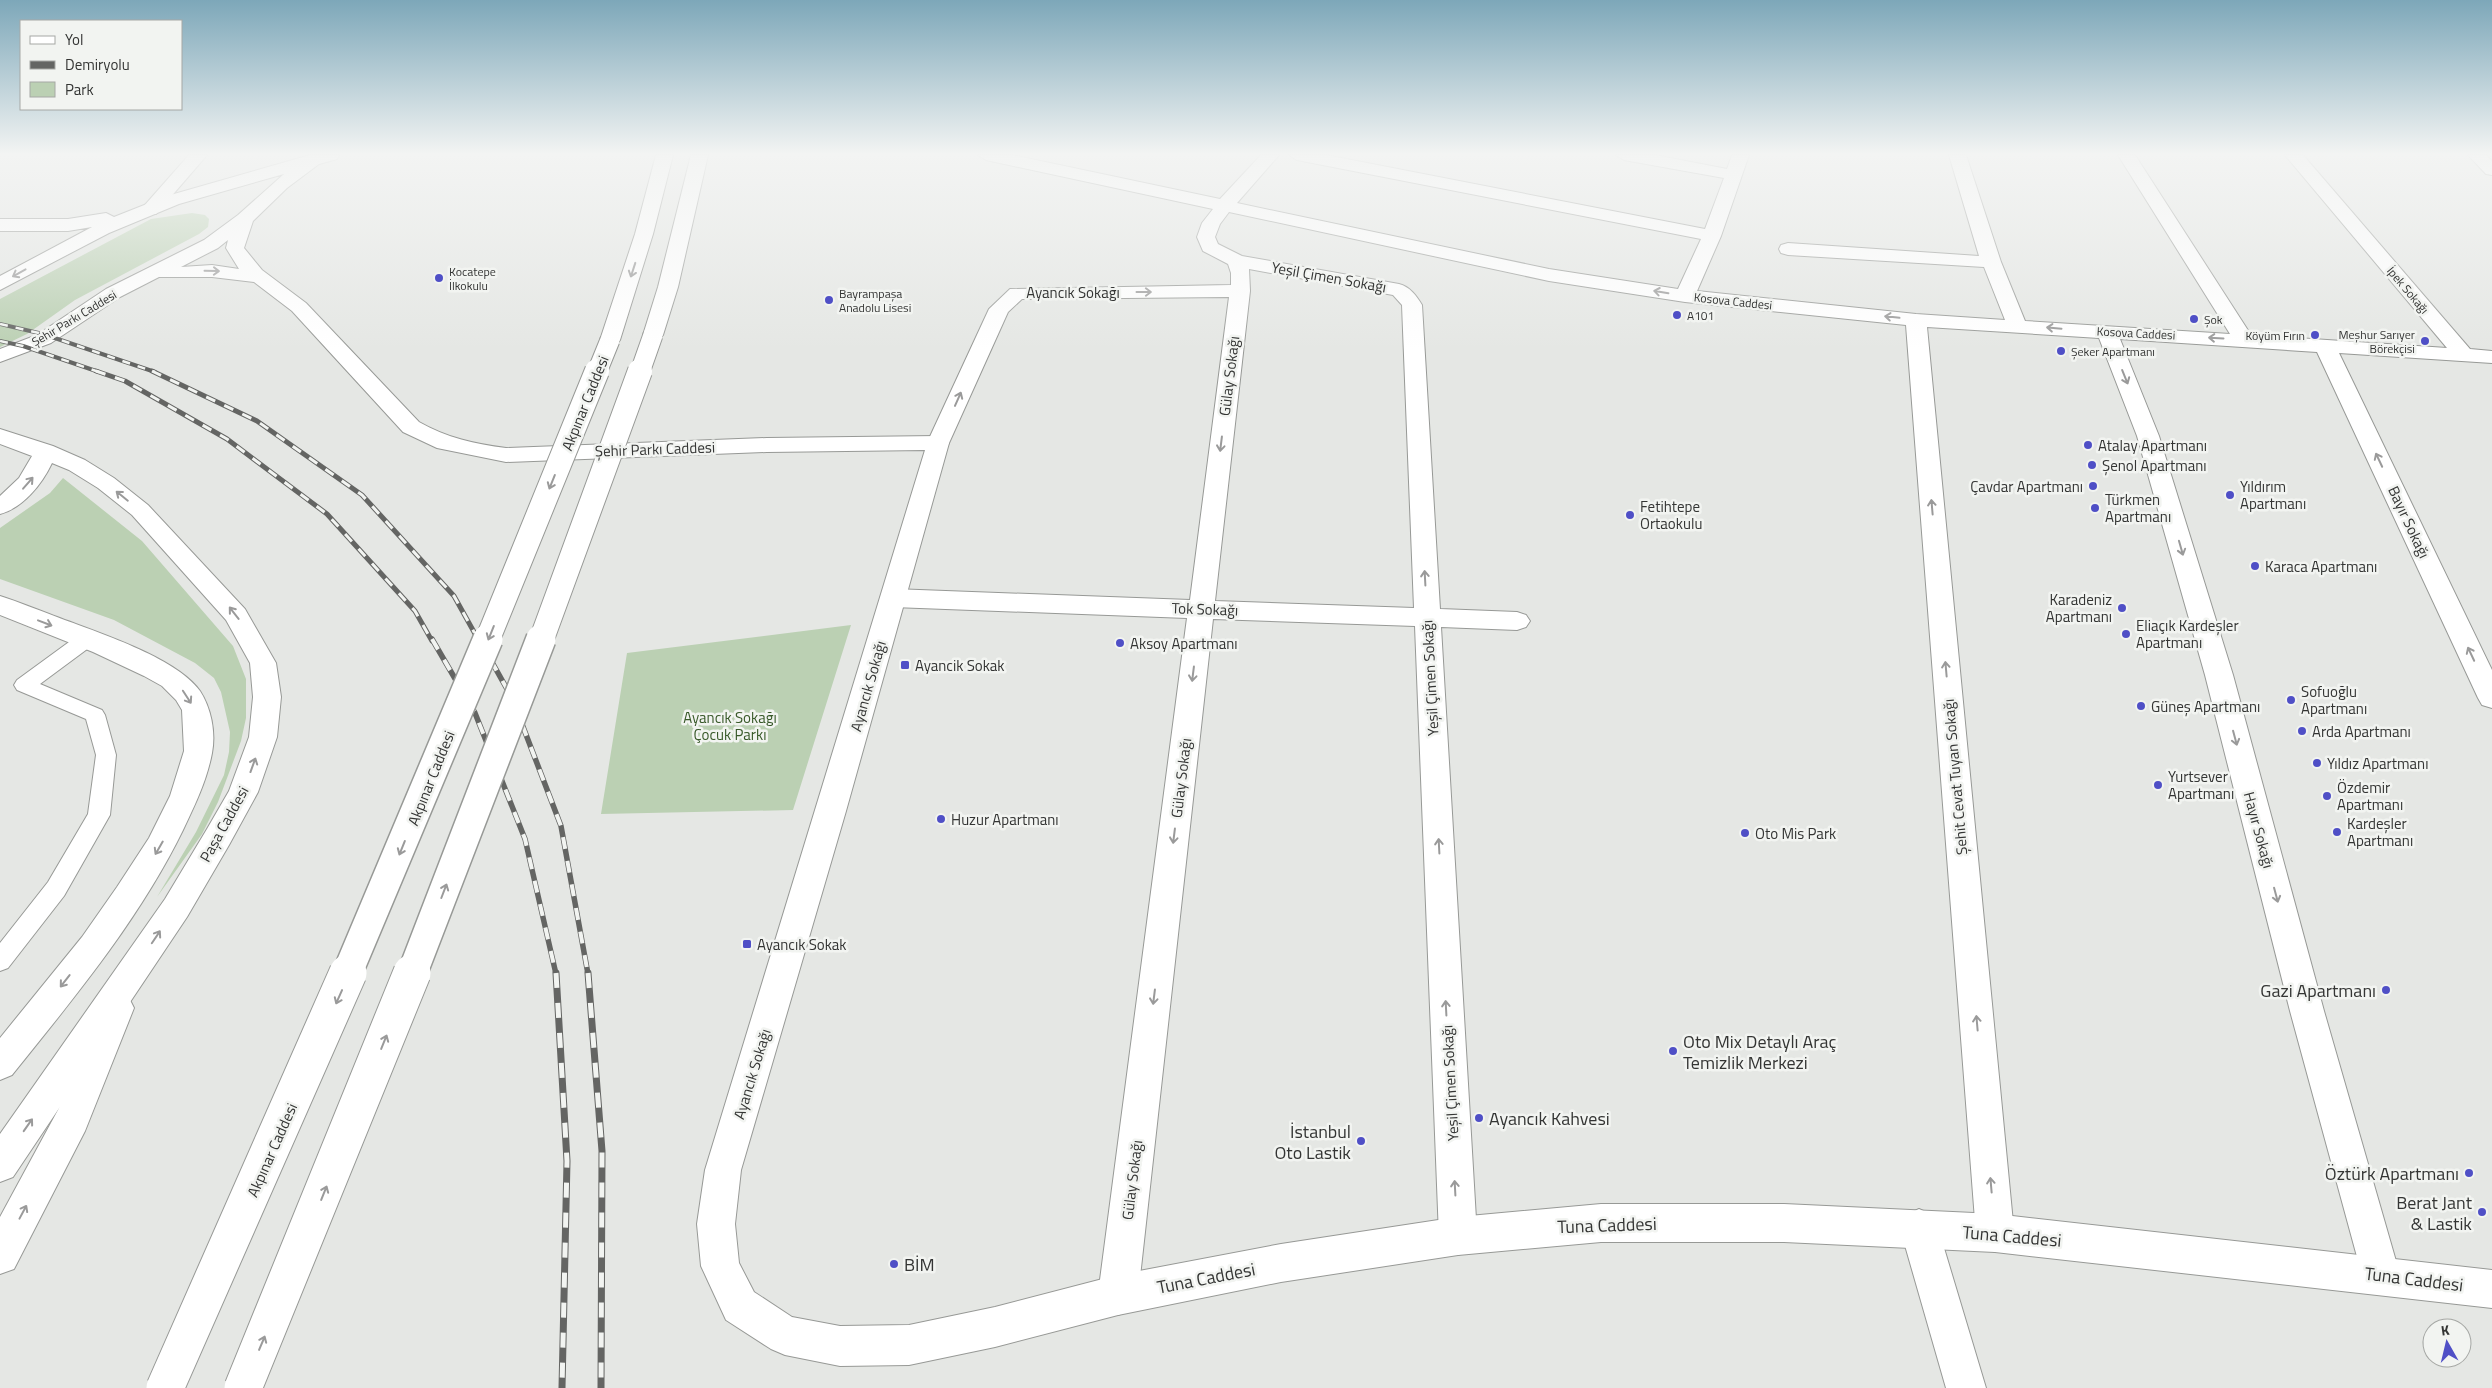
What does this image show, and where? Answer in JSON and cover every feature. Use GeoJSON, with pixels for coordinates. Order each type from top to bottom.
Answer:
{"type":"FeatureCollection","features":[{"type":"Feature","properties":{"kind":"street"},"geometry":{"type":"LineString","coordinates":[[0,225],[68,225],[97,220]]}},
{"type":"Feature","properties":{"kind":"street"},"geometry":{"type":"LineString","coordinates":[[0,284],[35,251],[125,220]]}},
{"type":"Feature","properties":{"kind":"street","name":"Şehir Parkı Caddesi"},"geometry":{"type":"LineString","coordinates":[[0,356],[44,339],[112,293],[211,244],[243,220]]}},
{"type":"Feature","properties":{"kind":"street","name":"Şehir Parkı Caddesi"},"geometry":{"type":"LineString","coordinates":[[244,220],[235,248],[240,259],[259,277],[297,306],[411,427],[432,440],[468,450],[506,454],[767,445],[938,444]]}},
{"type":"Feature","properties":{"kind":"street","name":"Akpınar Caddesi"},"geometry":{"type":"LineString","coordinates":[[165,1388],[234,1237],[366,935],[610,340],[648,220]]}},
{"type":"Feature","properties":{"kind":"street"},"geometry":{"type":"LineString","coordinates":[[243,1388],[312,1222],[465,838],[653,335],[668,287],[684,220]]}},
{"type":"Feature","properties":{"kind":"street","name":"Yeşil Çimen Sokağı"},"geometry":{"type":"LineString","coordinates":[[1213,220],[1206,237],[1210,247],[1237,261],[1399,290],[1408,298],[1412,305],[1458,1236]]}},
{"type":"Feature","properties":{"kind":"street","name":"Kosova Caddesi"},"geometry":{"type":"LineString","coordinates":[[1289,220],[1549,275],[1685,296],[1916,320],[2492,357]]}},
{"type":"Feature","properties":{"kind":"street"},"geometry":{"type":"LineString","coordinates":[[1628,220],[1712,236]]}},
{"type":"Feature","properties":{"kind":"street"},"geometry":{"type":"LineString","coordinates":[[1685,296],[1718,220]]}},
{"type":"Feature","properties":{"kind":"street"},"geometry":{"type":"LineString","coordinates":[[1977,220],[1991,262],[2017,325]]}},
{"type":"Feature","properties":{"kind":"street"},"geometry":{"type":"LineString","coordinates":[[2167,220],[2244,340]]}},
{"type":"Feature","properties":{"kind":"street","name":"İpek Sokağı"},"geometry":{"type":"LineString","coordinates":[[2348,220],[2464,355]]}},
{"type":"Feature","properties":{"kind":"street"},"geometry":{"type":"LineString","coordinates":[[0,232],[24,237],[35,251]]}},
{"type":"Feature","properties":{"kind":"street"},"geometry":{"type":"LineString","coordinates":[[1788,249],[1991,262]]}},
{"type":"Feature","properties":{"kind":"street","name":"Gülay Sokağı"},"geometry":{"type":"LineString","coordinates":[[1118,1295],[1240,291],[1241,273],[1237,261]]}},
{"type":"Feature","properties":{"kind":"street","name":"Şehir Parkı Caddesi"},"geometry":{"type":"LineString","coordinates":[[146,276],[212,271],[259,277]]}},
{"type":"Feature","properties":{"kind":"street","name":"Ayancık Sokağı"},"geometry":{"type":"LineString","coordinates":[[740,1306],[720,1266],[716,1224],[723,1170],[938,444],[999,309],[1018,293],[1240,291]]}},
{"type":"Feature","properties":{"kind":"street","name":"Şehit Cevat Tuyan Sokağı"},"geometry":{"type":"LineString","coordinates":[[1916,320],[1995,1234]]}},
{"type":"Feature","properties":{"kind":"street","name":"Hayır Sokağı"},"geometry":{"type":"LineString","coordinates":[[2108,332],[2148,436],[2219,675],[2306,1011],[2381,1275]]}},
{"type":"Feature","properties":{"kind":"street"},"geometry":{"type":"LineString","coordinates":[[0,372],[44,339]]}},
{"type":"Feature","properties":{"kind":"street","name":"Bayır Sokağı"},"geometry":{"type":"LineString","coordinates":[[2326,346],[2492,698]]}},
{"type":"Feature","properties":{"kind":"street","name":"Paşa Caddesi"},"geometry":{"type":"LineString","coordinates":[[0,436],[45,451],[77,465],[106,482],[140,510],[236,615],[263,663],[267,697],[263,737],[243,792],[176,908],[0,1165]]}},
{"type":"Feature","properties":{"kind":"street"},"geometry":{"type":"LineString","coordinates":[[0,507],[13,499],[32,480],[41,465],[45,451]]}},
{"type":"Feature","properties":{"kind":"street","name":"Tok Sokağı"},"geometry":{"type":"LineString","coordinates":[[893,598],[1517,622]]}},
{"type":"Feature","properties":{"kind":"street"},"geometry":{"type":"LineString","coordinates":[[0,604],[87,639],[152,668],[181,687],[198,712],[199,741],[192,777],[177,817],[149,865],[88,952],[0,1064]]}},
{"type":"Feature","properties":{"kind":"street"},"geometry":{"type":"LineString","coordinates":[[0,1255],[72,1119],[129,977]]}},
{"type":"Feature","properties":{"kind":"street","name":"Tuna Caddesi"},"geometry":{"type":"LineString","coordinates":[[740,1306],[785,1335],[840,1346],[909,1345],[995,1327],[1118,1295],[1281,1263],[1458,1236],[1601,1223],[1784,1223],[1918,1228],[1995,1234],[2381,1275],[2492,1289]]}},
{"type":"Feature","properties":{"kind":"street"},"geometry":{"type":"LineString","coordinates":[[1918,1228],[1966,1388]]}},
{"type":"Feature","properties":{"kind":"lane"},"geometry":{"type":"LineString","coordinates":[[0,961],[56,889],[99,815],[106,754],[95,715],[24,684],[87,639]]}},
{"type":"Feature","properties":{"kind":"green space"},"geometry":{"type":"Polygon","coordinates":[[[150,220],[209,220],[208,227],[199,234],[75,300],[27,334],[0,347],[0,299],[150,220]]]}},
{"type":"Feature","properties":{"kind":"green space"},"geometry":{"type":"Polygon","coordinates":[[[63,478],[142,541],[233,646],[246,679],[246,718],[241,741],[218,802],[202,834],[157,897],[196,832],[224,775],[229,752],[230,732],[221,692],[214,678],[195,663],[114,620],[0,579],[0,528],[50,493],[63,478]]]}},
{"type":"Feature","properties":{"kind":"green space","name":"Ayancık Sokağı Çocuk Parkı"},"geometry":{"type":"Polygon","coordinates":[[[851,625],[793,810],[601,814],[627,653],[851,625]]]}},
{"type":"Feature","properties":{"kind":"railway"},"geometry":{"type":"LineString","coordinates":[[0,324],[43,334],[155,372]]}},
{"type":"Feature","properties":{"kind":"railway"},"geometry":{"type":"LineString","coordinates":[[0,341],[23,346],[99,372]]}},
{"type":"Feature","properties":{"kind":"railway"},"geometry":{"type":"LineString","coordinates":[[96,371],[125,381],[227,439],[327,514],[415,611],[432,641]]}},
{"type":"Feature","properties":{"kind":"railway"},"geometry":{"type":"LineString","coordinates":[[152,371],[257,421],[362,495],[454,596],[479,641]]}},
{"type":"Feature","properties":{"kind":"railway"},"geometry":{"type":"LineString","coordinates":[[432,639],[475,713],[525,839],[556,974]]}},
{"type":"Feature","properties":{"kind":"railway"},"geometry":{"type":"LineString","coordinates":[[479,639],[512,698],[561,826],[588,974]]}},
{"type":"Feature","properties":{"kind":"railway"},"geometry":{"type":"LineString","coordinates":[[556,973],[567,1161],[562,1388]]}},
{"type":"Feature","properties":{"kind":"railway"},"geometry":{"type":"LineString","coordinates":[[588,973],[602,1151],[601,1388]]}},
{"type":"Feature","properties":{"kind":"place","name":"Kocatepe İlkokulu"},"geometry":{"type":"Point","coordinates":[439,278]}},
{"type":"Feature","properties":{"kind":"place","name":"Bayrampaşa Anadolu Lisesi"},"geometry":{"type":"Point","coordinates":[829,300]}},
{"type":"Feature","properties":{"kind":"place","name":"A101"},"geometry":{"type":"Point","coordinates":[1677,315]}},
{"type":"Feature","properties":{"kind":"place","name":"Şok"},"geometry":{"type":"Point","coordinates":[2194,319]}},
{"type":"Feature","properties":{"kind":"place","name":"Köyüm Fırın"},"geometry":{"type":"Point","coordinates":[2315,335]}},
{"type":"Feature","properties":{"kind":"place","name":"Meşhur Sarıyer Börekçisi"},"geometry":{"type":"Point","coordinates":[2425,341]}},
{"type":"Feature","properties":{"kind":"place","name":"Şeker Apartmanı"},"geometry":{"type":"Point","coordinates":[2061,351]}},
{"type":"Feature","properties":{"kind":"place","name":"Atalay Apartmanı"},"geometry":{"type":"Point","coordinates":[2088,445]}},
{"type":"Feature","properties":{"kind":"place","name":"Şenol Apartmanı"},"geometry":{"type":"Point","coordinates":[2092,465]}},
{"type":"Feature","properties":{"kind":"place","name":"Çavdar Apartmanı"},"geometry":{"type":"Point","coordinates":[2093,486]}},
{"type":"Feature","properties":{"kind":"place","name":"Yıldırım Apartmanı"},"geometry":{"type":"Point","coordinates":[2230,495]}},
{"type":"Feature","properties":{"kind":"place","name":"Türkmen Apartmanı"},"geometry":{"type":"Point","coordinates":[2095,508]}},
{"type":"Feature","properties":{"kind":"place","name":"Fetihtepe Ortaokulu"},"geometry":{"type":"Point","coordinates":[1630,515]}},
{"type":"Feature","properties":{"kind":"place","name":"Karaca Apartmanı"},"geometry":{"type":"Point","coordinates":[2255,566]}},
{"type":"Feature","properties":{"kind":"place","name":"Karadeniz Apartmanı"},"geometry":{"type":"Point","coordinates":[2122,608]}},
{"type":"Feature","properties":{"kind":"place","name":"Eliaçık Kardeşler Apartmanı"},"geometry":{"type":"Point","coordinates":[2126,634]}},
{"type":"Feature","properties":{"kind":"place","name":"Aksoy Apartmanı"},"geometry":{"type":"Point","coordinates":[1120,643]}},
{"type":"Feature","properties":{"kind":"place","name":"Ayancik Sokak"},"geometry":{"type":"Point","coordinates":[905,665]}},
{"type":"Feature","properties":{"kind":"place","name":"Sofuoğlu Apartmanı"},"geometry":{"type":"Point","coordinates":[2291,700]}},
{"type":"Feature","properties":{"kind":"place","name":"Güneş Apartmanı"},"geometry":{"type":"Point","coordinates":[2141,706]}},
{"type":"Feature","properties":{"kind":"place","name":"Arda Apartmanı"},"geometry":{"type":"Point","coordinates":[2302,731]}},
{"type":"Feature","properties":{"kind":"place","name":"Yıldız Apartmanı"},"geometry":{"type":"Point","coordinates":[2317,763]}},
{"type":"Feature","properties":{"kind":"place","name":"Yurtsever Apartmanı"},"geometry":{"type":"Point","coordinates":[2158,785]}},
{"type":"Feature","properties":{"kind":"place","name":"Özdemir Apartmanı"},"geometry":{"type":"Point","coordinates":[2327,796]}},
{"type":"Feature","properties":{"kind":"place","name":"Huzur Apartmanı"},"geometry":{"type":"Point","coordinates":[941,819]}},
{"type":"Feature","properties":{"kind":"place","name":"Kardeşler Apartmanı"},"geometry":{"type":"Point","coordinates":[2337,832]}},
{"type":"Feature","properties":{"kind":"place","name":"Oto Mis Park"},"geometry":{"type":"Point","coordinates":[1745,833]}},
{"type":"Feature","properties":{"kind":"place","name":"Ayancık Sokak"},"geometry":{"type":"Point","coordinates":[747,944]}},
{"type":"Feature","properties":{"kind":"place","name":"Gazi Apartmanı"},"geometry":{"type":"Point","coordinates":[2386,990]}},
{"type":"Feature","properties":{"kind":"place","name":"Oto Mix Detaylı Araç Temizlik Merkezi"},"geometry":{"type":"Point","coordinates":[1673,1051]}},
{"type":"Feature","properties":{"kind":"place","name":"Ayancık Kahvesi"},"geometry":{"type":"Point","coordinates":[1479,1118]}},
{"type":"Feature","properties":{"kind":"place","name":"İstanbul Oto Lastik"},"geometry":{"type":"Point","coordinates":[1361,1141]}},
{"type":"Feature","properties":{"kind":"place","name":"Öztürk Apartmanı"},"geometry":{"type":"Point","coordinates":[2469,1173]}},
{"type":"Feature","properties":{"kind":"place","name":"Berat Jant & Lastik"},"geometry":{"type":"Point","coordinates":[2482,1212]}},
{"type":"Feature","properties":{"kind":"place","name":"BİM"},"geometry":{"type":"Point","coordinates":[894,1264]}}]}
